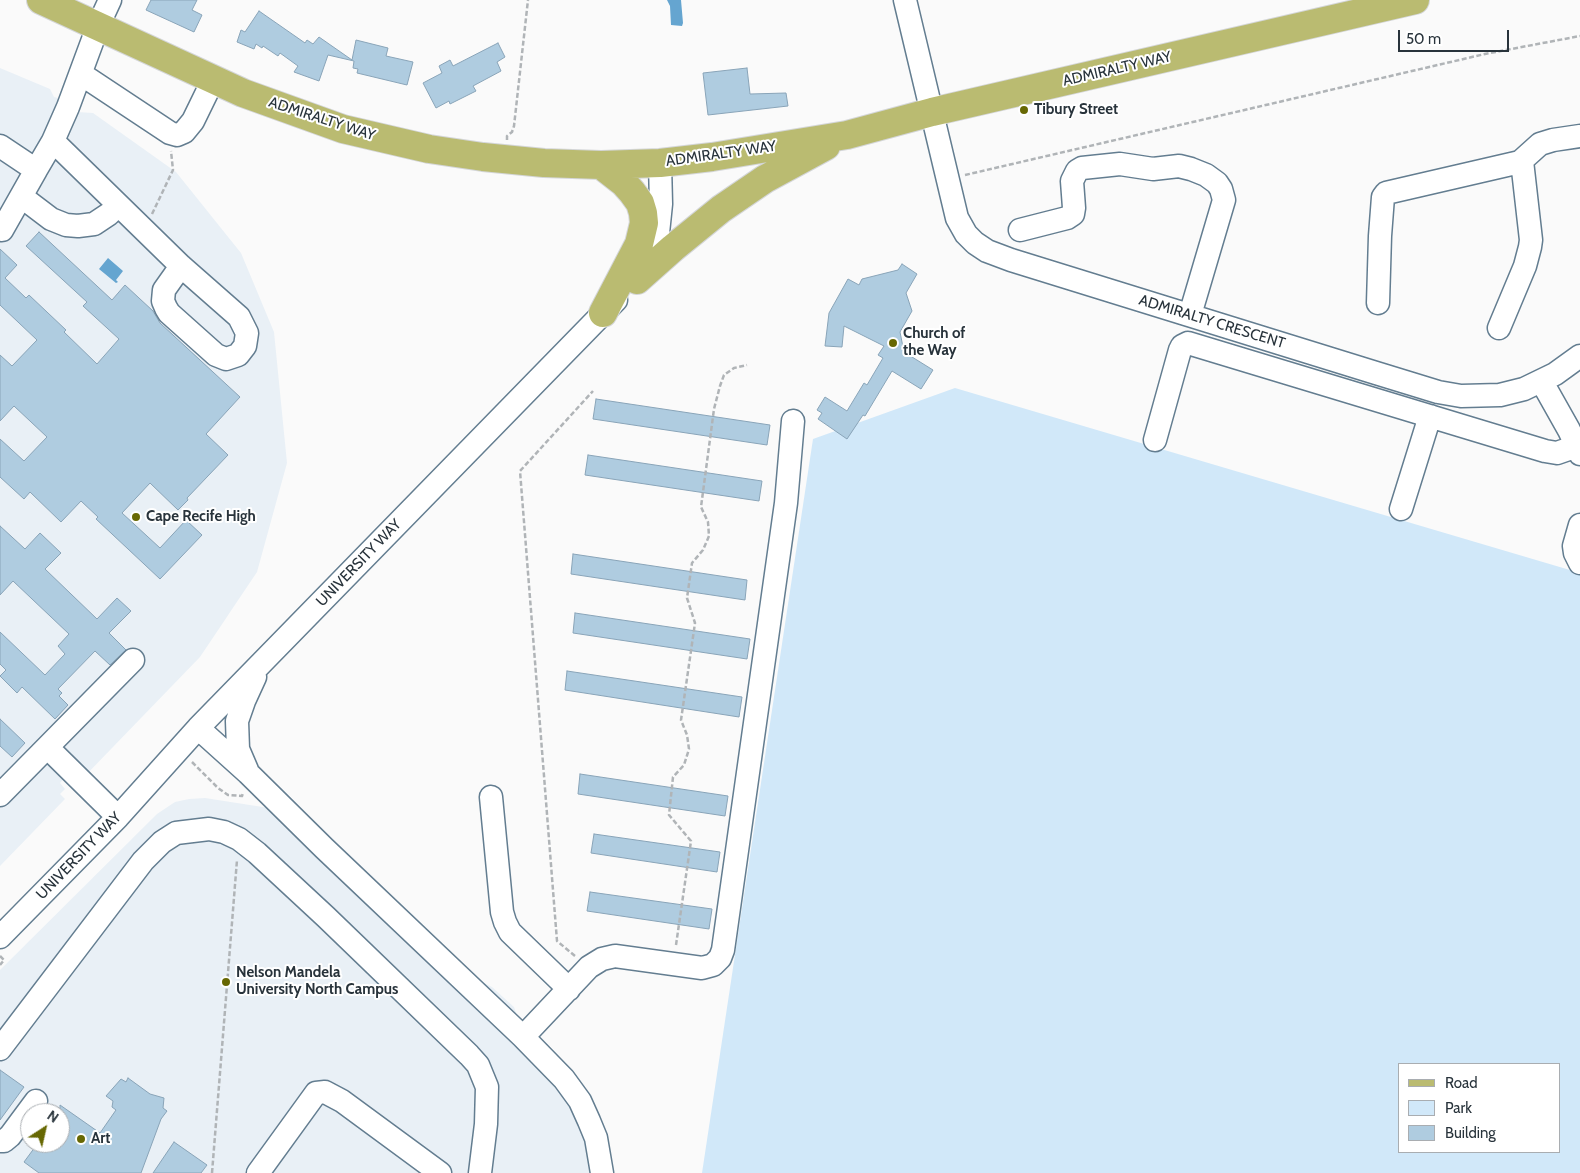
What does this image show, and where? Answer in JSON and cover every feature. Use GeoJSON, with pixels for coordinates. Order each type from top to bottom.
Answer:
{"type":"FeatureCollection","features":[{"type":"Feature","properties":{"kind":"main road","name":"ADMIRALTY WAY"},"geometry":{"type":"LineString","coordinates":[[41,0],[213,80],[251,96],[343,129],[430,149],[506,160],[600,165],[660,163],[712,157],[847,135],[932,112],[1415,0]]}},
{"type":"Feature","properties":{"kind":"main road"},"geometry":{"type":"LineString","coordinates":[[637,280],[672,248],[721,209],[765,179],[847,135]]}},
{"type":"Feature","properties":{"kind":"main road"},"geometry":{"type":"LineString","coordinates":[[600,165],[624,183],[632,192],[640,203],[644,223],[639,244],[603,313]]}},
{"type":"Feature","properties":{"kind":"street"},"geometry":{"type":"LineString","coordinates":[[4,219],[22,197],[53,141],[110,0]]}},
{"type":"Feature","properties":{"kind":"street"},"geometry":{"type":"LineString","coordinates":[[904,0],[932,112]]}},
{"type":"Feature","properties":{"kind":"street"},"geometry":{"type":"LineString","coordinates":[[81,74],[170,133],[177,135],[184,132],[193,120],[213,80]]}},
{"type":"Feature","properties":{"kind":"street","name":"ADMIRALTY CRESCENT"},"geometry":{"type":"LineString","coordinates":[[932,112],[957,218],[966,234],[987,251],[1438,392],[1461,396],[1500,395],[1524,389],[1542,382],[1580,356]]}},
{"type":"Feature","properties":{"kind":"street"},"geometry":{"type":"LineString","coordinates":[[1378,303],[1380,236],[1386,193],[1522,161],[1540,144],[1580,136]]}},
{"type":"Feature","properties":{"kind":"street"},"geometry":{"type":"LineString","coordinates":[[53,141],[181,266]]}},
{"type":"Feature","properties":{"kind":"street"},"geometry":{"type":"LineString","coordinates":[[0,146],[36,170]]}},
{"type":"Feature","properties":{"kind":"street"},"geometry":{"type":"LineString","coordinates":[[1500,328],[1526,266],[1531,240],[1522,161]]}},
{"type":"Feature","properties":{"kind":"street","name":"UNIVERSITY WAY"},"geometry":{"type":"LineString","coordinates":[[0,937],[118,817],[198,728],[637,280],[649,259],[658,233],[661,204],[660,163]]}},
{"type":"Feature","properties":{"kind":"street"},"geometry":{"type":"LineString","coordinates":[[1020,230],[1067,218],[1072,214],[1074,208],[1072,181],[1082,168],[1120,164],[1153,169],[1179,166],[1197,171],[1216,183],[1221,189],[1224,200],[1190,315]]}},
{"type":"Feature","properties":{"kind":"street"},"geometry":{"type":"LineString","coordinates":[[22,197],[51,219],[66,225],[94,224],[118,206]]}},
{"type":"Feature","properties":{"kind":"street"},"geometry":{"type":"LineString","coordinates":[[1155,440],[1180,350],[1182,346],[1188,343],[1545,451],[1557,453],[1579,449],[1542,382]]}},
{"type":"Feature","properties":{"kind":"street"},"geometry":{"type":"LineString","coordinates":[[1401,509],[1430,416]]}},
{"type":"Feature","properties":{"kind":"street"},"geometry":{"type":"LineString","coordinates":[[523,1037],[589,967],[602,959],[615,956],[702,968],[712,965],[720,958],[723,950],[786,503],[792,421]]}},
{"type":"Feature","properties":{"kind":"street"},"geometry":{"type":"LineString","coordinates":[[1580,525],[1574,546],[1580,563]]}},
{"type":"Feature","properties":{"kind":"street"},"geometry":{"type":"LineString","coordinates":[[248,773],[238,749],[237,721],[247,693],[265,659]]}},
{"type":"Feature","properties":{"kind":"street"},"geometry":{"type":"LineString","coordinates":[[4,784],[48,748],[133,660]]}},
{"type":"Feature","properties":{"kind":"street"},"geometry":{"type":"LineString","coordinates":[[198,728],[248,773],[523,1037],[564,1079],[580,1101],[596,1138],[602,1173]]}},
{"type":"Feature","properties":{"kind":"street"},"geometry":{"type":"LineString","coordinates":[[48,748],[118,817]]}},
{"type":"Feature","properties":{"kind":"street"},"geometry":{"type":"LineString","coordinates":[[491,797],[502,912],[505,922],[510,932],[569,989]]}},
{"type":"Feature","properties":{"kind":"street"},"geometry":{"type":"LineString","coordinates":[[0,1049],[143,861],[162,842],[176,833],[202,830],[224,832],[239,838],[257,853],[326,917],[478,1065],[487,1087],[486,1124],[480,1173]]}},
{"type":"Feature","properties":{"kind":"street"},"geometry":{"type":"LineString","coordinates":[[0,911],[25,912]]}},
{"type":"Feature","properties":{"kind":"street"},"geometry":{"type":"LineString","coordinates":[[258,1173],[306,1106],[316,1094],[321,1092],[326,1092],[342,1101],[440,1173]]}},
{"type":"Feature","properties":{"kind":"street"},"geometry":{"type":"LineString","coordinates":[[0,1141],[4,1141],[10,1136],[36,1101]]}},
{"type":"Feature","properties":{"kind":"path"},"geometry":{"type":"LineString","coordinates":[[512,132],[528,0]]}},
{"type":"Feature","properties":{"kind":"path"},"geometry":{"type":"LineString","coordinates":[[947,178],[1485,54],[1580,36]]}},
{"type":"Feature","properties":{"kind":"path"},"geometry":{"type":"LineString","coordinates":[[144,231],[173,170]]}},
{"type":"Feature","properties":{"kind":"path"},"geometry":{"type":"LineString","coordinates":[[673,964],[691,841],[669,816],[673,778],[684,765],[689,749],[687,735],[681,720],[695,623],[687,598],[692,563],[703,550],[709,536],[708,522],[701,507],[714,409],[724,375],[734,368],[747,366]]}},
{"type":"Feature","properties":{"kind":"path"},"geometry":{"type":"LineString","coordinates":[[589,967],[557,941],[520,471],[593,391]]}},
{"type":"Feature","properties":{"kind":"path"},"geometry":{"type":"LineString","coordinates":[[178,750],[228,795],[242,796],[248,773]]}},
{"type":"Feature","properties":{"kind":"path"},"geometry":{"type":"LineString","coordinates":[[212,1173],[239,838]]}},
{"type":"Feature","properties":{"kind":"path"},"geometry":{"type":"LineString","coordinates":[[0,956],[4,960],[0,965]]}},
{"type":"Feature","properties":{"kind":"shaded area","name":"Cape Recife High"},"geometry":{"type":"Polygon","coordinates":[[[0,68],[50,89],[54,97],[62,99],[77,112],[93,113],[176,172],[241,253],[274,332],[287,463],[257,572],[200,657],[83,778],[73,768],[60,783],[65,789],[60,794],[65,799],[0,866],[0,68]]]}},
{"type":"Feature","properties":{"kind":"shaded area","name":"Nelson Mandela University North Campus"},"geometry":{"type":"Polygon","coordinates":[[[205,798],[269,808],[474,978],[492,987],[514,1007],[519,1022],[611,1173],[0,1173],[0,970],[157,814],[175,802],[205,798]]]}},
{"type":"Feature","properties":{"kind":"green space"},"geometry":{"type":"Polygon","coordinates":[[[955,388],[1580,573],[1580,1173],[702,1173],[813,439],[955,388]]]}},
{"type":"Feature","properties":{"kind":"water"},"geometry":{"type":"Polygon","coordinates":[[[667,0],[681,0],[682,26],[671,25],[670,6],[667,0]]]}},
{"type":"Feature","properties":{"kind":"water"},"geometry":{"type":"Polygon","coordinates":[[[108,258],[123,271],[116,280],[118,282],[116,283],[99,269],[108,258]]]}},
{"type":"Feature","properties":{"kind":"building"},"geometry":{"type":"Polygon","coordinates":[[[151,0],[197,0],[192,10],[202,15],[194,32],[146,10],[151,0]]]}},
{"type":"Feature","properties":{"kind":"building"},"geometry":{"type":"Polygon","coordinates":[[[259,11],[305,43],[307,40],[313,44],[319,37],[352,60],[356,40],[388,48],[386,56],[413,62],[407,85],[357,73],[358,69],[353,68],[354,61],[328,55],[319,81],[294,72],[298,66],[280,53],[278,56],[263,46],[262,48],[256,44],[254,49],[237,42],[241,30],[245,32],[259,11]]]}},
{"type":"Feature","properties":{"kind":"building"},"geometry":{"type":"Polygon","coordinates":[[[498,43],[505,57],[497,62],[501,71],[473,86],[476,91],[450,104],[449,101],[436,108],[423,83],[442,73],[439,66],[450,60],[453,66],[498,43]]]}},
{"type":"Feature","properties":{"kind":"building"},"geometry":{"type":"Polygon","coordinates":[[[747,68],[750,94],[786,93],[788,106],[708,115],[703,73],[747,68]]]}},
{"type":"Feature","properties":{"kind":"building"},"geometry":{"type":"Polygon","coordinates":[[[39,232],[112,300],[125,285],[153,311],[160,323],[240,397],[206,434],[228,455],[178,510],[150,483],[122,513],[160,548],[186,520],[202,535],[160,579],[96,519],[98,517],[81,501],[61,522],[30,492],[24,499],[0,477],[0,439],[24,461],[47,437],[14,406],[0,421],[0,355],[12,366],[37,340],[0,305],[0,249],[17,265],[5,278],[26,298],[29,295],[66,330],[64,332],[97,364],[119,339],[83,306],[87,302],[26,246],[39,232]]]}},
{"type":"Feature","properties":{"kind":"building","name":"Church of the Way"},"geometry":{"type":"Polygon","coordinates":[[[902,264],[917,274],[906,293],[912,311],[900,332],[904,352],[933,370],[921,389],[892,371],[865,416],[863,415],[847,439],[818,419],[822,413],[817,410],[825,397],[847,411],[864,383],[867,385],[883,358],[878,355],[884,346],[844,326],[842,347],[825,346],[829,313],[848,279],[859,285],[862,279],[898,270],[902,264]]]}},
{"type":"Feature","properties":{"kind":"building"},"geometry":{"type":"Polygon","coordinates":[[[596,399],[770,425],[767,445],[593,419],[596,399]]]}},
{"type":"Feature","properties":{"kind":"building"},"geometry":{"type":"Polygon","coordinates":[[[588,455],[762,481],[759,501],[585,475],[588,455]]]}},
{"type":"Feature","properties":{"kind":"building"},"geometry":{"type":"Polygon","coordinates":[[[0,526],[25,549],[40,533],[61,553],[45,569],[97,619],[117,598],[131,611],[109,633],[126,650],[110,665],[95,651],[58,689],[62,693],[59,696],[68,705],[55,719],[22,687],[17,693],[0,676],[6,670],[0,664],[0,632],[45,675],[65,654],[58,646],[69,634],[13,581],[0,595],[0,526]]]}},
{"type":"Feature","properties":{"kind":"building"},"geometry":{"type":"Polygon","coordinates":[[[573,554],[747,580],[745,600],[571,574],[573,554]]]}},
{"type":"Feature","properties":{"kind":"building"},"geometry":{"type":"Polygon","coordinates":[[[575,613],[750,639],[747,659],[573,633],[575,613]]]}},
{"type":"Feature","properties":{"kind":"building"},"geometry":{"type":"Polygon","coordinates":[[[567,671],[742,697],[739,717],[565,690],[567,671]]]}},
{"type":"Feature","properties":{"kind":"building"},"geometry":{"type":"Polygon","coordinates":[[[0,719],[25,743],[12,757],[0,746],[0,719]]]}},
{"type":"Feature","properties":{"kind":"building"},"geometry":{"type":"Polygon","coordinates":[[[580,774],[728,796],[725,816],[578,794],[580,774]]]}},
{"type":"Feature","properties":{"kind":"building"},"geometry":{"type":"Polygon","coordinates":[[[594,834],[720,852],[717,872],[591,853],[594,834]]]}},
{"type":"Feature","properties":{"kind":"building"},"geometry":{"type":"Polygon","coordinates":[[[590,892],[712,909],[709,929],[587,911],[590,892]]]}},
{"type":"Feature","properties":{"kind":"building"},"geometry":{"type":"Polygon","coordinates":[[[0,1070],[24,1087],[0,1120],[0,1070]]]}},
{"type":"Feature","properties":{"kind":"building"},"geometry":{"type":"Polygon","coordinates":[[[128,1078],[150,1094],[164,1098],[163,1108],[167,1111],[161,1119],[141,1173],[39,1173],[24,1162],[31,1153],[70,1153],[70,1112],[100,1133],[116,1110],[112,1107],[113,1101],[106,1096],[121,1079],[126,1082],[128,1078]]]}},
{"type":"Feature","properties":{"kind":"building"},"geometry":{"type":"Polygon","coordinates":[[[174,1142],[207,1165],[201,1173],[153,1173],[174,1142]]]}},
{"type":"Feature","properties":{"kind":"place","name":"Tibury Street"},"geometry":{"type":"Point","coordinates":[1024,110]}},
{"type":"Feature","properties":{"kind":"place","name":"Church of the Way"},"geometry":{"type":"Point","coordinates":[893,343]}},
{"type":"Feature","properties":{"kind":"place","name":"Cape Recife High"},"geometry":{"type":"Point","coordinates":[136,517]}},
{"type":"Feature","properties":{"kind":"place","name":"Nelson Mandela University North Campus"},"geometry":{"type":"Point","coordinates":[226,982]}},
{"type":"Feature","properties":{"kind":"place","name":"Art"},"geometry":{"type":"Point","coordinates":[81,1139]}}]}
